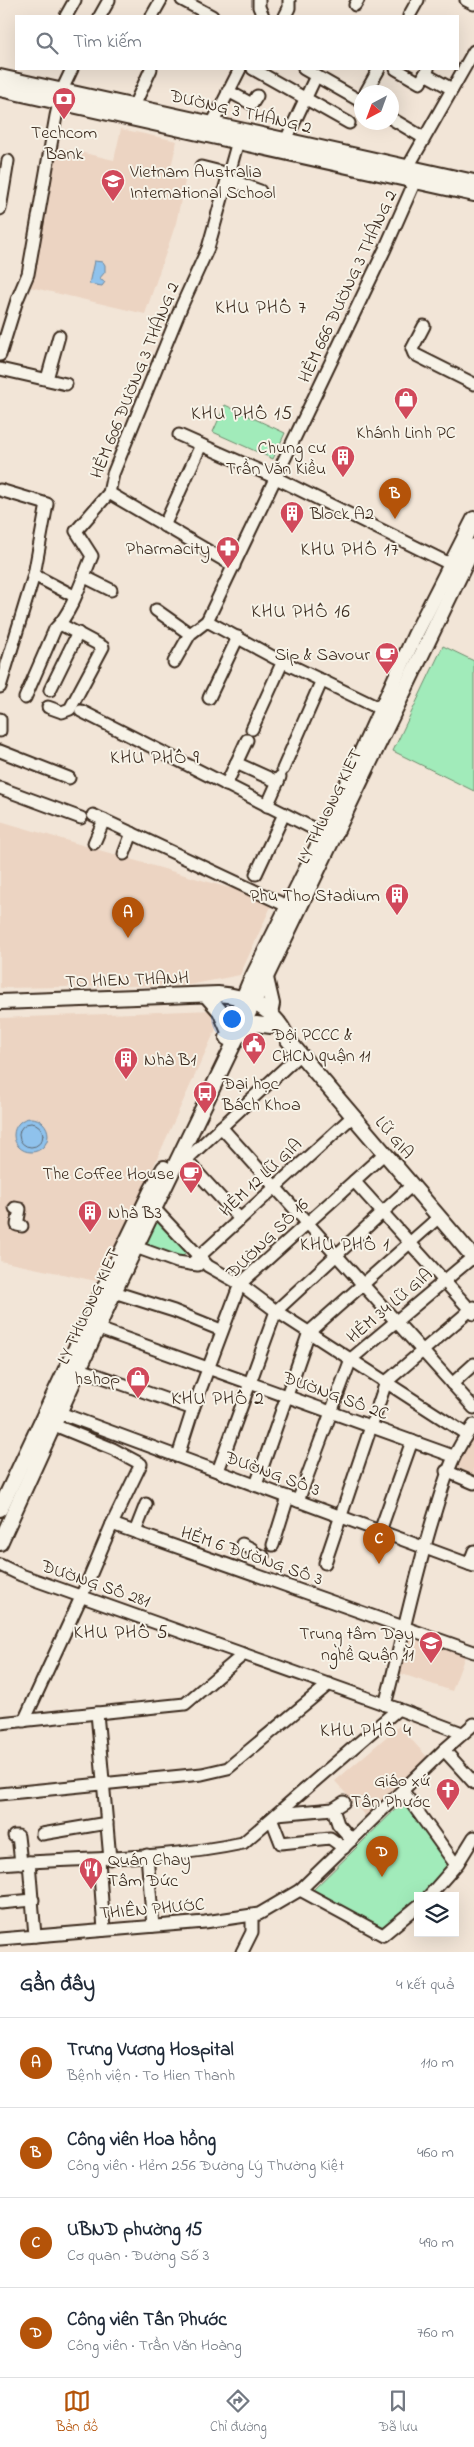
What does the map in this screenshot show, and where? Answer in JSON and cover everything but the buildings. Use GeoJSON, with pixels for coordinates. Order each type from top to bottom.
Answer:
{"type":"FeatureCollection","features":[{"type":"Feature","properties":{"kind":"main road","name":"ĐƯỜNG 3 THÁNG 2"},"geometry":{"type":"LineString","coordinates":[[0,77],[60,96],[239,136],[415,181],[474,194]]}},
{"type":"Feature","properties":{"kind":"main road","name":"ĐƯỜNG 3 THÁNG 2"},"geometry":{"type":"LineString","coordinates":[[0,89],[134,106],[209,129]]}},
{"type":"Feature","properties":{"kind":"main road","name":"ĐƯỜNG 3 THÁNG 2"},"geometry":{"type":"LineString","coordinates":[[239,136],[286,140],[474,182]]}},
{"type":"Feature","properties":{"kind":"main road","name":"LY THUONG KIET"},"geometry":{"type":"LineString","coordinates":[[387,712],[415,636],[474,519]]}},
{"type":"Feature","properties":{"kind":"main road","name":"LY THUONG KIET"},"geometry":{"type":"LineString","coordinates":[[260,1010],[266,978],[329,836],[387,712],[474,546]]}},
{"type":"Feature","properties":{"kind":"main road","name":"LY THUONG KIET"},"geometry":{"type":"LineString","coordinates":[[0,1509],[131,1245],[150,1204],[160,1176],[231,1037],[260,1010],[287,906],[329,836]]}},
{"type":"Feature","properties":{"kind":"main road"},"geometry":{"type":"LineString","coordinates":[[206,995],[220,1011],[231,1037],[252,1025],[264,1023],[260,1010],[272,1004],[266,978]]}},
{"type":"Feature","properties":{"kind":"main road","name":"TO HIEN THANH"},"geometry":{"type":"LineString","coordinates":[[0,1002],[206,995],[260,1010]]}},
{"type":"Feature","properties":{"kind":"main road","name":"LỮ GIA"},"geometry":{"type":"LineString","coordinates":[[260,1010],[284,1029],[288,1040],[474,1258]]}},
{"type":"Feature","properties":{"kind":"main road","name":"LY THUONG KIET"},"geometry":{"type":"LineString","coordinates":[[150,1204],[183,1159],[231,1037]]}},
{"type":"Feature","properties":{"kind":"main road","name":"LY THUONG KIET"},"geometry":{"type":"LineString","coordinates":[[0,1543],[99,1329],[131,1245]]}},
{"type":"Feature","properties":{"kind":"street"},"geometry":{"type":"LineString","coordinates":[[67,15],[75,0]]}},
{"type":"Feature","properties":{"kind":"street"},"geometry":{"type":"LineString","coordinates":[[101,15],[109,0]]}},
{"type":"Feature","properties":{"kind":"street"},"geometry":{"type":"LineString","coordinates":[[153,15],[161,0]]}},
{"type":"Feature","properties":{"kind":"street"},"geometry":{"type":"LineString","coordinates":[[182,0],[210,15]]}},
{"type":"Feature","properties":{"kind":"street"},"geometry":{"type":"LineString","coordinates":[[260,0],[258,7],[262,15]]}},
{"type":"Feature","properties":{"kind":"street"},"geometry":{"type":"LineString","coordinates":[[286,15],[289,8],[289,0]]}},
{"type":"Feature","properties":{"kind":"street"},"geometry":{"type":"LineString","coordinates":[[410,15],[418,0]]}},
{"type":"Feature","properties":{"kind":"street"},"geometry":{"type":"LineString","coordinates":[[466,0],[474,4]]}},
{"type":"Feature","properties":{"kind":"street"},"geometry":{"type":"LineString","coordinates":[[415,181],[408,167],[474,51]]}},
{"type":"Feature","properties":{"kind":"street"},"geometry":{"type":"LineString","coordinates":[[0,355],[17,300],[28,274],[60,96],[72,70]]}},
{"type":"Feature","properties":{"kind":"street"},"geometry":{"type":"LineString","coordinates":[[134,106],[149,70]]}},
{"type":"Feature","properties":{"kind":"street"},"geometry":{"type":"LineString","coordinates":[[209,129],[239,70]]}},
{"type":"Feature","properties":{"kind":"street"},"geometry":{"type":"LineString","coordinates":[[255,70],[349,123]]}},
{"type":"Feature","properties":{"kind":"street"},"geometry":{"type":"LineString","coordinates":[[306,70],[354,95]]}},
{"type":"Feature","properties":{"kind":"street"},"geometry":{"type":"LineString","coordinates":[[370,85],[378,70]]}},
{"type":"Feature","properties":{"kind":"street"},"geometry":{"type":"LineString","coordinates":[[398,70],[420,83],[426,72],[452,90]]}},
{"type":"Feature","properties":{"kind":"street"},"geometry":{"type":"LineString","coordinates":[[286,140],[316,76]]}},
{"type":"Feature","properties":{"kind":"street"},"geometry":{"type":"LineString","coordinates":[[228,92],[252,104],[257,96]]}},
{"type":"Feature","properties":{"kind":"street"},"geometry":{"type":"LineString","coordinates":[[399,123],[424,138]]}},
{"type":"Feature","properties":{"kind":"street","name":"HẺM 606 ĐƯỜNG 3 THÁNG 2"},"geometry":{"type":"LineString","coordinates":[[25,698],[55,629],[60,624],[92,556],[76,531],[109,494],[113,474],[182,305],[208,248],[239,136]]}},
{"type":"Feature","properties":{"kind":"street"},"geometry":{"type":"LineString","coordinates":[[0,209],[1,192],[8,160]]}},
{"type":"Feature","properties":{"kind":"street"},"geometry":{"type":"LineString","coordinates":[[201,167],[228,176],[260,191]]}},
{"type":"Feature","properties":{"kind":"street","name":"HẺM 666 ĐƯỜNG 3 THÁNG 2"},"geometry":{"type":"LineString","coordinates":[[207,621],[385,249],[415,181]]}},
{"type":"Feature","properties":{"kind":"street"},"geometry":{"type":"LineString","coordinates":[[424,326],[412,349],[414,354],[474,384]]}},
{"type":"Feature","properties":{"kind":"street"},"geometry":{"type":"LineString","coordinates":[[47,379],[59,336]]}},
{"type":"Feature","properties":{"kind":"street"},"geometry":{"type":"LineString","coordinates":[[0,368],[66,384]]}},
{"type":"Feature","properties":{"kind":"street"},"geometry":{"type":"LineString","coordinates":[[179,435],[276,478],[452,564]]}},
{"type":"Feature","properties":{"kind":"street"},"geometry":{"type":"LineString","coordinates":[[164,526],[201,445]]}},
{"type":"Feature","properties":{"kind":"street"},"geometry":{"type":"LineString","coordinates":[[0,490],[47,504],[34,575],[1,680]]}},
{"type":"Feature","properties":{"kind":"street"},"geometry":{"type":"LineString","coordinates":[[109,494],[234,566]]}},
{"type":"Feature","properties":{"kind":"street"},"geometry":{"type":"LineString","coordinates":[[34,575],[74,596]]}},
{"type":"Feature","properties":{"kind":"street"},"geometry":{"type":"LineString","coordinates":[[83,576],[111,590]]}},
{"type":"Feature","properties":{"kind":"street"},"geometry":{"type":"LineString","coordinates":[[156,610],[190,634]]}},
{"type":"Feature","properties":{"kind":"street"},"geometry":{"type":"LineString","coordinates":[[174,662],[190,634],[207,621],[387,712]]}},
{"type":"Feature","properties":{"kind":"street"},"geometry":{"type":"LineString","coordinates":[[48,707],[62,712],[70,709],[103,647],[60,624]]}},
{"type":"Feature","properties":{"kind":"street"},"geometry":{"type":"LineString","coordinates":[[50,690],[78,633]]}},
{"type":"Feature","properties":{"kind":"street"},"geometry":{"type":"LineString","coordinates":[[209,698],[238,637]]}},
{"type":"Feature","properties":{"kind":"street"},"geometry":{"type":"LineString","coordinates":[[226,785],[283,661]]}},
{"type":"Feature","properties":{"kind":"street"},"geometry":{"type":"LineString","coordinates":[[267,806],[322,680]]}},
{"type":"Feature","properties":{"kind":"street"},"geometry":{"type":"LineString","coordinates":[[81,711],[329,836]]}},
{"type":"Feature","properties":{"kind":"street"},"geometry":{"type":"LineString","coordinates":[[0,719],[0,731]]}},
{"type":"Feature","properties":{"kind":"street"},"geometry":{"type":"LineString","coordinates":[[0,751],[69,778]]}},
{"type":"Feature","properties":{"kind":"street"},"geometry":{"type":"LineString","coordinates":[[236,763],[281,776]]}},
{"type":"Feature","properties":{"kind":"street"},"geometry":{"type":"LineString","coordinates":[[0,788],[81,818]]}},
{"type":"Feature","properties":{"kind":"street"},"geometry":{"type":"LineString","coordinates":[[93,814],[287,906]]}},
{"type":"Feature","properties":{"kind":"street"},"geometry":{"type":"LineString","coordinates":[[256,874],[284,814]]}},
{"type":"Feature","properties":{"kind":"street"},"geometry":{"type":"LineString","coordinates":[[94,843],[104,820]]}},
{"type":"Feature","properties":{"kind":"street"},"geometry":{"type":"LineString","coordinates":[[124,854],[132,833]]}},
{"type":"Feature","properties":{"kind":"street"},"geometry":{"type":"LineString","coordinates":[[240,1219],[183,1159],[221,1127],[300,1054]]}},
{"type":"Feature","properties":{"kind":"street","name":"HẺM 12 LỮ GIA"},"geometry":{"type":"LineString","coordinates":[[195,1260],[353,1116]]}},
{"type":"Feature","properties":{"kind":"street"},"geometry":{"type":"LineString","coordinates":[[221,1127],[474,1408]]}},
{"type":"Feature","properties":{"kind":"street","name":"ĐƯỜNG SỐ 16"},"geometry":{"type":"LineString","coordinates":[[178,1456],[193,1409],[240,1284],[384,1153]]}},
{"type":"Feature","properties":{"kind":"street"},"geometry":{"type":"LineString","coordinates":[[325,1562],[342,1517],[386,1382],[473,1311],[354,1181]]}},
{"type":"Feature","properties":{"kind":"street"},"geometry":{"type":"LineString","coordinates":[[218,1471],[276,1310],[412,1185]]}},
{"type":"Feature","properties":{"kind":"street"},"geometry":{"type":"LineString","coordinates":[[150,1204],[195,1260],[240,1284],[276,1310],[386,1382],[470,1430],[453,1456],[446,1471],[424,1547],[385,1705]]}},
{"type":"Feature","properties":{"kind":"street"},"geometry":{"type":"LineString","coordinates":[[15,1208],[20,1209],[17,1225],[22,1226]]}},
{"type":"Feature","properties":{"kind":"street"},"geometry":{"type":"LineString","coordinates":[[256,1485],[309,1332],[439,1217]]}},
{"type":"Feature","properties":{"kind":"street"},"geometry":{"type":"LineString","coordinates":[[131,1245],[178,1262],[195,1260]]}},
{"type":"Feature","properties":{"kind":"street","name":"HẺM 34 LỮ GIA"},"geometry":{"type":"LineString","coordinates":[[273,1545],[351,1359],[474,1258]]}},
{"type":"Feature","properties":{"kind":"street"},"geometry":{"type":"LineString","coordinates":[[114,1292],[174,1311],[222,1330]]}},
{"type":"Feature","properties":{"kind":"street","name":"ĐƯỜNG SỐ 2C"},"geometry":{"type":"LineString","coordinates":[[99,1329],[453,1456]]}},
{"type":"Feature","properties":{"kind":"street"},"geometry":{"type":"LineString","coordinates":[[452,1384],[474,1364]]}},
{"type":"Feature","properties":{"kind":"street"},"geometry":{"type":"LineString","coordinates":[[80,1368],[193,1409]]}},
{"type":"Feature","properties":{"kind":"street"},"geometry":{"type":"LineString","coordinates":[[24,1721],[82,1595],[112,1524],[141,1464],[57,1419]]}},
{"type":"Feature","properties":{"kind":"street","name":"ĐƯỜNG SỐ 3"},"geometry":{"type":"LineString","coordinates":[[57,1419],[178,1456],[472,1565]]}},
{"type":"Feature","properties":{"kind":"street"},"geometry":{"type":"LineString","coordinates":[[380,1531],[412,1441]]}},
{"type":"Feature","properties":{"kind":"street"},"geometry":{"type":"LineString","coordinates":[[446,1471],[474,1482]]}},
{"type":"Feature","properties":{"kind":"street"},"geometry":{"type":"LineString","coordinates":[[135,1532],[146,1504]]}},
{"type":"Feature","properties":{"kind":"street","name":"HẺM 6 ĐƯỜNG SỐ 3"},"geometry":{"type":"LineString","coordinates":[[112,1524],[474,1652]]}},
{"type":"Feature","properties":{"kind":"street"},"geometry":{"type":"LineString","coordinates":[[242,1544],[258,1554],[247,1572]]}},
{"type":"Feature","properties":{"kind":"street"},"geometry":{"type":"LineString","coordinates":[[472,1565],[474,1551]]}},
{"type":"Feature","properties":{"kind":"street","name":"ĐƯỜNG SỐ 281"},"geometry":{"type":"LineString","coordinates":[[0,1565],[21,1575],[398,1708],[462,1733]]}},
{"type":"Feature","properties":{"kind":"street"},"geometry":{"type":"LineString","coordinates":[[0,1723],[185,1704],[244,1654]]}},
{"type":"Feature","properties":{"kind":"street"},"geometry":{"type":"LineString","coordinates":[[0,1794],[202,1774],[228,1768],[330,1684]]}},
{"type":"Feature","properties":{"kind":"street"},"geometry":{"type":"LineString","coordinates":[[0,1864],[104,1859],[243,1844],[398,1708]]}},
{"type":"Feature","properties":{"kind":"street"},"geometry":{"type":"LineString","coordinates":[[97,1713],[107,1823],[104,1859],[104,1930]]}},
{"type":"Feature","properties":{"kind":"street","name":"THIÊN PHƯỚC"},"geometry":{"type":"LineString","coordinates":[[0,1939],[252,1916],[269,1909],[300,1890],[444,1750],[474,1724]]}},
{"type":"Feature","properties":{"kind":"street"},"geometry":{"type":"LineString","coordinates":[[444,1750],[474,1783]]}},
{"type":"Feature","properties":{"kind":"street"},"geometry":{"type":"LineString","coordinates":[[403,1791],[456,1865]]}},
{"type":"Feature","properties":{"kind":"street"},"geometry":{"type":"LineString","coordinates":[[275,1817],[333,1809],[344,1802]]}},
{"type":"Feature","properties":{"kind":"street"},"geometry":{"type":"LineString","coordinates":[[333,1809],[348,1844]]}},
{"type":"Feature","properties":{"kind":"street"},"geometry":{"type":"LineString","coordinates":[[275,1817],[281,1843],[330,1838],[348,1844]]}},
{"type":"Feature","properties":{"kind":"street"},"geometry":{"type":"LineString","coordinates":[[42,1834],[107,1823]]}},
{"type":"Feature","properties":{"kind":"street"},"geometry":{"type":"LineString","coordinates":[[14,1836],[18,1836],[25,1862],[32,1900],[35,1936]]}},
{"type":"Feature","properties":{"kind":"street"},"geometry":{"type":"LineString","coordinates":[[433,1892],[456,1865],[474,1837]]}},
{"type":"Feature","properties":{"kind":"street"},"geometry":{"type":"LineString","coordinates":[[307,1841],[308,1853]]}},
{"type":"Feature","properties":{"kind":"street"},"geometry":{"type":"LineString","coordinates":[[146,1855],[153,1926]]}},
{"type":"Feature","properties":{"kind":"street"},"geometry":{"type":"LineString","coordinates":[[300,1890],[383,1935],[414,1909]]}},
{"type":"Feature","properties":{"kind":"street"},"geometry":{"type":"LineString","coordinates":[[0,1903],[32,1900]]}},
{"type":"Feature","properties":{"kind":"street"},"geometry":{"type":"LineString","coordinates":[[242,1952],[252,1932],[252,1916]]}},
{"type":"Feature","properties":{"kind":"shaded area","name":"Vietnam Australia International School"},"geometry":{"type":"Polygon","coordinates":[[[121,129],[177,141],[169,176],[185,181],[176,223],[145,314],[30,287],[35,271],[54,146],[114,160],[121,129]]]}},
{"type":"Feature","properties":{"kind":"shaded area"},"geometry":{"type":"Polygon","coordinates":[[[0,821],[229,888],[231,883],[273,902],[240,975],[189,985],[0,988],[0,821]]]}},
{"type":"Feature","properties":{"kind":"shaded area"},"geometry":{"type":"Polygon","coordinates":[[[213,1010],[220,1020],[101,1282],[0,1261],[0,1018],[213,1010]]]}},
{"type":"Feature","properties":{"kind":"shaded area"},"geometry":{"type":"Polygon","coordinates":[[[474,1432],[474,1478],[452,1468],[474,1432]]]}},
{"type":"Feature","properties":{"kind":"shaded area","name":"Trung tâm Dạy nghề Quận 11"},"geometry":{"type":"Polygon","coordinates":[[[407,1637],[465,1656],[452,1691],[399,1673],[407,1637]]]}},
{"type":"Feature","properties":{"kind":"shaded area"},"geometry":{"type":"Polygon","coordinates":[[[399,1726],[429,1759],[365,1816],[335,1781],[399,1726]]]}},
{"type":"Feature","properties":{"kind":"green space"},"geometry":{"type":"Polygon","coordinates":[[[225,405],[285,433],[273,459],[213,432],[225,405]]]}},
{"type":"Feature","properties":{"kind":"green space"},"geometry":{"type":"Polygon","coordinates":[[[443,646],[474,661],[474,791],[393,751],[443,646]]]}},
{"type":"Feature","properties":{"kind":"green space"},"geometry":{"type":"Polygon","coordinates":[[[157,1219],[186,1251],[183,1257],[147,1247],[145,1241],[157,1219]]]}},
{"type":"Feature","properties":{"kind":"green space"},"geometry":{"type":"Polygon","coordinates":[[[406,1799],[450,1862],[424,1892],[414,1892],[414,1901],[384,1927],[309,1894],[406,1799]]]}},
{"type":"Feature","properties":{"kind":"water"},"geometry":{"type":"Polygon","coordinates":[[[94,261],[103,262],[105,265],[105,272],[99,279],[105,282],[102,286],[89,284],[94,261]]]}},
{"type":"Feature","properties":{"kind":"water"},"geometry":{"type":"Polygon","coordinates":[[[31,1118],[43,1123],[48,1135],[43,1147],[31,1152],[19,1147],[14,1135],[19,1123],[31,1118]]]}},
{"type":"Feature","properties":{"kind":"place","name":"Techcom Bank"},"geometry":{"type":"Point","coordinates":[64,120]}},
{"type":"Feature","properties":{"kind":"place","name":"Vietnam Australia International School"},"geometry":{"type":"Point","coordinates":[113,202]}},
{"type":"Feature","properties":{"kind":"place","name":"Khánh Linh PC"},"geometry":{"type":"Point","coordinates":[406,420]}},
{"type":"Feature","properties":{"kind":"place","name":"Chung cư Trần Văn Kiều"},"geometry":{"type":"Point","coordinates":[343,478]}},
{"type":"Feature","properties":{"kind":"place","name":"Công viên Hoa hồng"},"geometry":{"type":"Point","coordinates":[395,519]}},
{"type":"Feature","properties":{"kind":"place","name":"Block A2"},"geometry":{"type":"Point","coordinates":[292,534]}},
{"type":"Feature","properties":{"kind":"place","name":"Pharmacity"},"geometry":{"type":"Point","coordinates":[228,569]}},
{"type":"Feature","properties":{"kind":"place","name":"Sip & Savour"},"geometry":{"type":"Point","coordinates":[387,675]}},
{"type":"Feature","properties":{"kind":"place","name":"Phu Tho Stadium"},"geometry":{"type":"Point","coordinates":[397,916]}},
{"type":"Feature","properties":{"kind":"place","name":"Trưng Vương Hospital"},"geometry":{"type":"Point","coordinates":[128,938]}},
{"type":"Feature","properties":{"kind":"place","name":"Đội PCCC & CHCN quận 11"},"geometry":{"type":"Point","coordinates":[254,1065]}},
{"type":"Feature","properties":{"kind":"place","name":"Nhà B1"},"geometry":{"type":"Point","coordinates":[126,1080]}},
{"type":"Feature","properties":{"kind":"place","name":"Đại học Bách Khoa"},"geometry":{"type":"Point","coordinates":[205,1114]}},
{"type":"Feature","properties":{"kind":"place","name":"The Coffee House"},"geometry":{"type":"Point","coordinates":[191,1194]}},
{"type":"Feature","properties":{"kind":"place","name":"Nhà B3"},"geometry":{"type":"Point","coordinates":[90,1233]}},
{"type":"Feature","properties":{"kind":"place","name":"hshop"},"geometry":{"type":"Point","coordinates":[138,1399]}},
{"type":"Feature","properties":{"kind":"place","name":"UBND phường 15"},"geometry":{"type":"Point","coordinates":[379,1564]}},
{"type":"Feature","properties":{"kind":"place","name":"Trung tâm Dạy nghề Quận 11"},"geometry":{"type":"Point","coordinates":[431,1664]}},
{"type":"Feature","properties":{"kind":"place","name":"Giáo xứ Tân Phước"},"geometry":{"type":"Point","coordinates":[448,1811]}},
{"type":"Feature","properties":{"kind":"place","name":"Công viên Tân Phước"},"geometry":{"type":"Point","coordinates":[382,1877]}},
{"type":"Feature","properties":{"kind":"place","name":"Quán Chay Tâm Đức"},"geometry":{"type":"Point","coordinates":[91,1890]}},
{"type":"Feature","properties":{"kind":"district","name":"KHU PHỐ 7"},"geometry":{"type":"Point","coordinates":[261,306]}},
{"type":"Feature","properties":{"kind":"district","name":"KHU PHỐ 15"},"geometry":{"type":"Point","coordinates":[242,412]}},
{"type":"Feature","properties":{"kind":"district","name":"KHU PHỐ 17"},"geometry":{"type":"Point","coordinates":[350,548]}},
{"type":"Feature","properties":{"kind":"district","name":"KHU PHỐ 16"},"geometry":{"type":"Point","coordinates":[301,610]}},
{"type":"Feature","properties":{"kind":"district","name":"KHU PHỐ 9"},"geometry":{"type":"Point","coordinates":[155,756]}},
{"type":"Feature","properties":{"kind":"district","name":"KHU PHỐ 1"},"geometry":{"type":"Point","coordinates":[345,1243]}},
{"type":"Feature","properties":{"kind":"district","name":"KHU PHỐ 2"},"geometry":{"type":"Point","coordinates":[218,1397]}},
{"type":"Feature","properties":{"kind":"district","name":"KHU PHỐ 5"},"geometry":{"type":"Point","coordinates":[121,1631]}},
{"type":"Feature","properties":{"kind":"district","name":"KHU PHỐ 4"},"geometry":{"type":"Point","coordinates":[366,1729]}}]}
